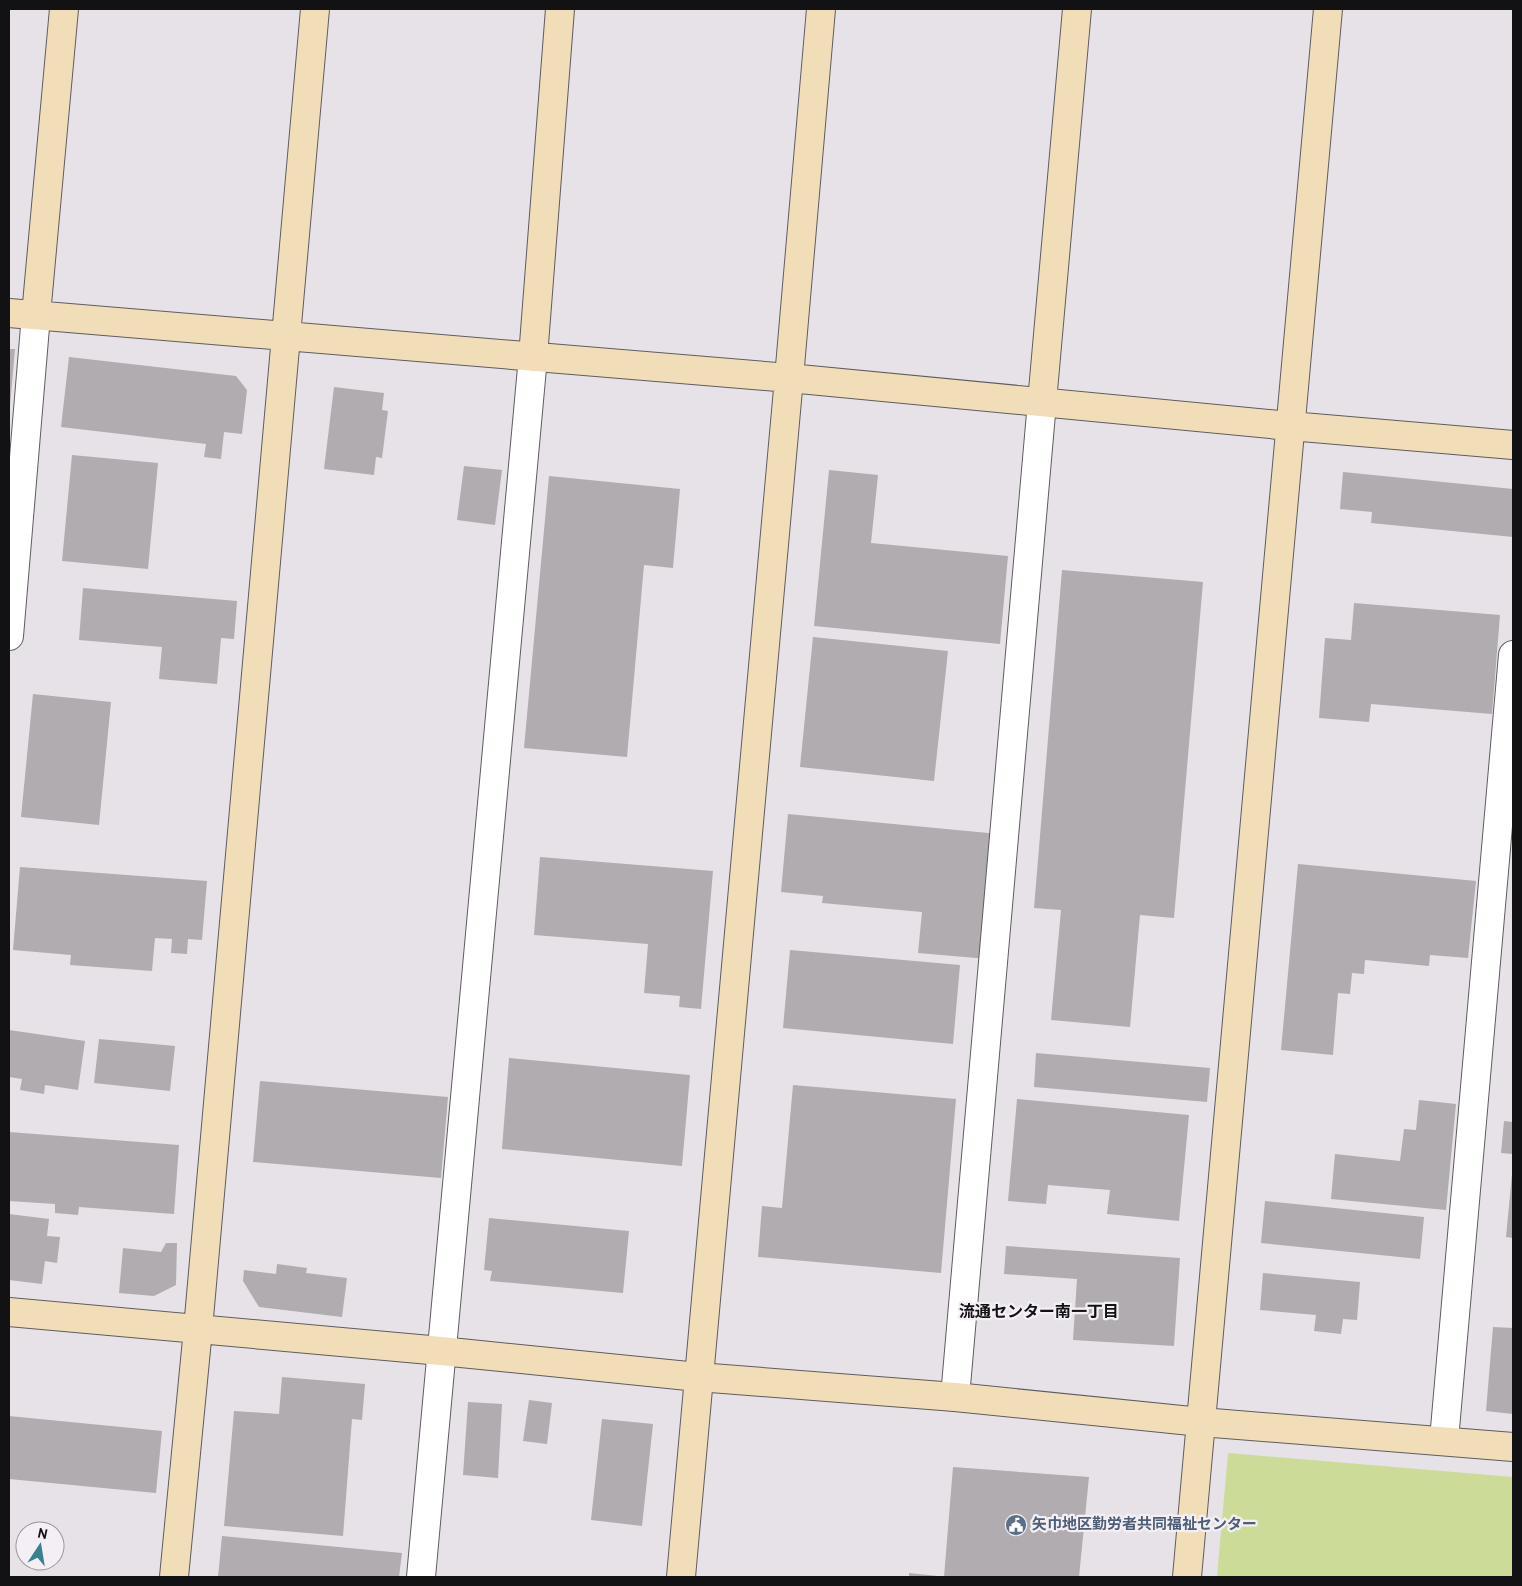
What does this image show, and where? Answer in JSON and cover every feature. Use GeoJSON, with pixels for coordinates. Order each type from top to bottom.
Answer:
{"type":"FeatureCollection","features":[{"type":"Feature","properties":{"kind":"street"},"geometry":{"type":"LineString","coordinates":[[9,636],[64,9]]}},
{"type":"Feature","properties":{"kind":"street"},"geometry":{"type":"LineString","coordinates":[[174,1577],[198,1329],[315,9]]}},
{"type":"Feature","properties":{"kind":"street"},"geometry":{"type":"LineString","coordinates":[[421,1577],[533,357],[560,9]]}},
{"type":"Feature","properties":{"kind":"street"},"geometry":{"type":"LineString","coordinates":[[680,1577],[821,9]]}},
{"type":"Feature","properties":{"kind":"street"},"geometry":{"type":"LineString","coordinates":[[955,1396],[1077,9]]}},
{"type":"Feature","properties":{"kind":"street"},"geometry":{"type":"LineString","coordinates":[[1187,1577],[1328,9]]}},
{"type":"Feature","properties":{"kind":"street"},"geometry":{"type":"LineString","coordinates":[[9,313],[789,378],[1290,426],[1513,445]]}},
{"type":"Feature","properties":{"kind":"street"},"geometry":{"type":"LineString","coordinates":[[1444,1440],[1513,655]]}},
{"type":"Feature","properties":{"kind":"street"},"geometry":{"type":"LineString","coordinates":[[9,1312],[698,1377],[955,1396],[1201,1422],[1513,1447]]}},
{"type":"Feature","properties":{"kind":"green space"},"geometry":{"type":"Polygon","coordinates":[[[1228,1453],[1513,1477],[1513,1577],[1217,1577],[1228,1453]]]}},
{"type":"Feature","properties":{"kind":"building"},"geometry":{"type":"Polygon","coordinates":[[[9,349],[15,349],[10,406],[9,405],[9,349]]]}},
{"type":"Feature","properties":{"kind":"building"},"geometry":{"type":"Polygon","coordinates":[[[69,357],[236,376],[247,390],[242,434],[224,432],[221,459],[204,457],[206,444],[61,427],[69,357]]]}},
{"type":"Feature","properties":{"kind":"building"},"geometry":{"type":"Polygon","coordinates":[[[334,387],[384,393],[382,410],[388,411],[382,458],[376,457],[374,475],[324,469],[334,387]]]}},
{"type":"Feature","properties":{"kind":"building"},"geometry":{"type":"Polygon","coordinates":[[[72,455],[158,463],[148,569],[62,561],[72,455]]]}},
{"type":"Feature","properties":{"kind":"building"},"geometry":{"type":"Polygon","coordinates":[[[464,466],[502,470],[495,525],[457,520],[464,466]]]}},
{"type":"Feature","properties":{"kind":"building"},"geometry":{"type":"Polygon","coordinates":[[[829,470],[878,475],[871,543],[1008,556],[1000,644],[814,626],[829,470]]]}},
{"type":"Feature","properties":{"kind":"building"},"geometry":{"type":"Polygon","coordinates":[[[1343,472],[1513,489],[1513,537],[1371,523],[1372,512],[1340,509],[1343,472]]]}},
{"type":"Feature","properties":{"kind":"building"},"geometry":{"type":"Polygon","coordinates":[[[549,476],[680,489],[673,568],[644,565],[627,757],[524,748],[549,476]]]}},
{"type":"Feature","properties":{"kind":"building"},"geometry":{"type":"Polygon","coordinates":[[[1062,570],[1203,582],[1174,918],[1140,915],[1130,1027],[1051,1020],[1061,910],[1034,908],[1062,570]]]}},
{"type":"Feature","properties":{"kind":"building"},"geometry":{"type":"Polygon","coordinates":[[[83,588],[237,601],[234,639],[221,638],[217,684],[159,679],[162,647],[79,640],[83,588]]]}},
{"type":"Feature","properties":{"kind":"building"},"geometry":{"type":"Polygon","coordinates":[[[1354,603],[1500,615],[1492,714],[1371,704],[1369,722],[1319,718],[1325,638],[1351,640],[1354,603]]]}},
{"type":"Feature","properties":{"kind":"building"},"geometry":{"type":"Polygon","coordinates":[[[813,637],[948,651],[934,781],[800,767],[813,637]]]}},
{"type":"Feature","properties":{"kind":"building"},"geometry":{"type":"Polygon","coordinates":[[[33,694],[111,702],[99,825],[21,817],[33,694]]]}},
{"type":"Feature","properties":{"kind":"building"},"geometry":{"type":"Polygon","coordinates":[[[788,814],[999,834],[988,959],[918,953],[922,912],[822,903],[823,896],[781,892],[788,814]]]}},
{"type":"Feature","properties":{"kind":"building"},"geometry":{"type":"Polygon","coordinates":[[[540,857],[713,871],[701,1009],[679,1007],[680,996],[644,993],[648,944],[534,935],[540,857]]]}},
{"type":"Feature","properties":{"kind":"building"},"geometry":{"type":"Polygon","coordinates":[[[1298,864],[1476,881],[1468,958],[1430,955],[1429,966],[1365,960],[1364,974],[1352,973],[1350,994],[1338,993],[1333,1055],[1281,1050],[1298,864]]]}},
{"type":"Feature","properties":{"kind":"building"},"geometry":{"type":"Polygon","coordinates":[[[20,867],[207,881],[202,940],[188,939],[187,954],[171,953],[172,939],[155,938],[152,971],[70,965],[71,955],[13,950],[20,867]]]}},
{"type":"Feature","properties":{"kind":"building"},"geometry":{"type":"Polygon","coordinates":[[[790,950],[960,965],[953,1044],[783,1028],[790,950]]]}},
{"type":"Feature","properties":{"kind":"building"},"geometry":{"type":"Polygon","coordinates":[[[9,1030],[85,1041],[78,1090],[45,1085],[44,1094],[20,1090],[22,1079],[9,1077],[9,1030]]]}},
{"type":"Feature","properties":{"kind":"building"},"geometry":{"type":"Polygon","coordinates":[[[99,1039],[175,1046],[170,1091],[94,1083],[99,1039]]]}},
{"type":"Feature","properties":{"kind":"building"},"geometry":{"type":"Polygon","coordinates":[[[1036,1053],[1210,1068],[1207,1102],[1034,1087],[1036,1053]]]}},
{"type":"Feature","properties":{"kind":"building"},"geometry":{"type":"Polygon","coordinates":[[[509,1058],[690,1075],[682,1166],[502,1149],[509,1058]]]}},
{"type":"Feature","properties":{"kind":"building"},"geometry":{"type":"Polygon","coordinates":[[[260,1081],[448,1097],[441,1178],[253,1162],[260,1081]]]}},
{"type":"Feature","properties":{"kind":"building"},"geometry":{"type":"Polygon","coordinates":[[[793,1085],[956,1099],[941,1273],[758,1257],[762,1206],[782,1208],[793,1085]]]}},
{"type":"Feature","properties":{"kind":"building"},"geometry":{"type":"Polygon","coordinates":[[[1017,1099],[1189,1115],[1179,1221],[1107,1214],[1110,1190],[1048,1185],[1046,1204],[1008,1201],[1017,1099]]]}},
{"type":"Feature","properties":{"kind":"building"},"geometry":{"type":"Polygon","coordinates":[[[1419,1100],[1456,1104],[1446,1210],[1331,1199],[1335,1154],[1400,1161],[1404,1129],[1416,1130],[1419,1100]]]}},
{"type":"Feature","properties":{"kind":"building"},"geometry":{"type":"Polygon","coordinates":[[[1504,1121],[1513,1122],[1513,1154],[1501,1153],[1504,1121]]]}},
{"type":"Feature","properties":{"kind":"building"},"geometry":{"type":"Polygon","coordinates":[[[9,1132],[179,1145],[174,1214],[79,1207],[78,1215],[55,1213],[55,1204],[9,1201],[9,1132]]]}},
{"type":"Feature","properties":{"kind":"building"},"geometry":{"type":"Polygon","coordinates":[[[1513,1174],[1513,1238],[1506,1237],[1513,1174]]]}},
{"type":"Feature","properties":{"kind":"building"},"geometry":{"type":"Polygon","coordinates":[[[1265,1201],[1424,1217],[1420,1259],[1261,1243],[1265,1201]]]}},
{"type":"Feature","properties":{"kind":"building"},"geometry":{"type":"Polygon","coordinates":[[[9,1214],[49,1219],[47,1236],[60,1237],[57,1263],[45,1261],[42,1284],[9,1280],[9,1214]]]}},
{"type":"Feature","properties":{"kind":"building"},"geometry":{"type":"Polygon","coordinates":[[[489,1218],[629,1231],[623,1293],[490,1281],[492,1271],[484,1270],[489,1218]]]}},
{"type":"Feature","properties":{"kind":"building"},"geometry":{"type":"Polygon","coordinates":[[[166,1243],[177,1243],[176,1285],[154,1296],[119,1293],[123,1248],[161,1252],[166,1243]]]}},
{"type":"Feature","properties":{"kind":"building"},"geometry":{"type":"Polygon","coordinates":[[[1006,1246],[1180,1258],[1174,1346],[1073,1340],[1077,1279],[1004,1274],[1006,1246]]]}},
{"type":"Feature","properties":{"kind":"building"},"geometry":{"type":"Polygon","coordinates":[[[277,1264],[307,1268],[306,1273],[347,1278],[342,1317],[259,1307],[243,1281],[244,1270],[276,1274],[277,1264]]]}},
{"type":"Feature","properties":{"kind":"building"},"geometry":{"type":"Polygon","coordinates":[[[1263,1273],[1360,1282],[1357,1320],[1343,1319],[1341,1334],[1314,1331],[1316,1315],[1260,1310],[1263,1273]]]}},
{"type":"Feature","properties":{"kind":"building"},"geometry":{"type":"Polygon","coordinates":[[[1493,1327],[1513,1328],[1513,1414],[1486,1411],[1493,1327]]]}},
{"type":"Feature","properties":{"kind":"building"},"geometry":{"type":"Polygon","coordinates":[[[282,1377],[365,1384],[362,1420],[352,1419],[343,1536],[224,1526],[234,1411],[279,1414],[282,1377]]]}},
{"type":"Feature","properties":{"kind":"building"},"geometry":{"type":"Polygon","coordinates":[[[529,1400],[552,1403],[547,1444],[523,1441],[529,1400]]]}},
{"type":"Feature","properties":{"kind":"building"},"geometry":{"type":"Polygon","coordinates":[[[468,1402],[502,1404],[498,1478],[463,1475],[468,1402]]]}},
{"type":"Feature","properties":{"kind":"building"},"geometry":{"type":"Polygon","coordinates":[[[9,1416],[162,1431],[156,1493],[9,1479],[9,1416]]]}},
{"type":"Feature","properties":{"kind":"building"},"geometry":{"type":"Polygon","coordinates":[[[602,1419],[653,1424],[642,1526],[591,1520],[602,1419]]]}},
{"type":"Feature","properties":{"kind":"building","name":"矢巾地区勤労者共同福祉センター"},"geometry":{"type":"Polygon","coordinates":[[[953,1467],[1089,1477],[1079,1577],[944,1577],[953,1467]]]}},
{"type":"Feature","properties":{"kind":"building"},"geometry":{"type":"Polygon","coordinates":[[[222,1536],[402,1553],[399,1577],[218,1577],[222,1536]]]}},
{"type":"Feature","properties":{"kind":"building"},"geometry":{"type":"Polygon","coordinates":[[[909,1573],[938,1576],[909,1577],[909,1573]]]}},
{"type":"Feature","properties":{"kind":"place","name":"矢巾地区勤労者共同福祉センター"},"geometry":{"type":"Point","coordinates":[1016,1525]}},
{"type":"Feature","properties":{"kind":"district","name":"流通センター南一丁目"},"geometry":{"type":"Point","coordinates":[1039,1313]}}]}
